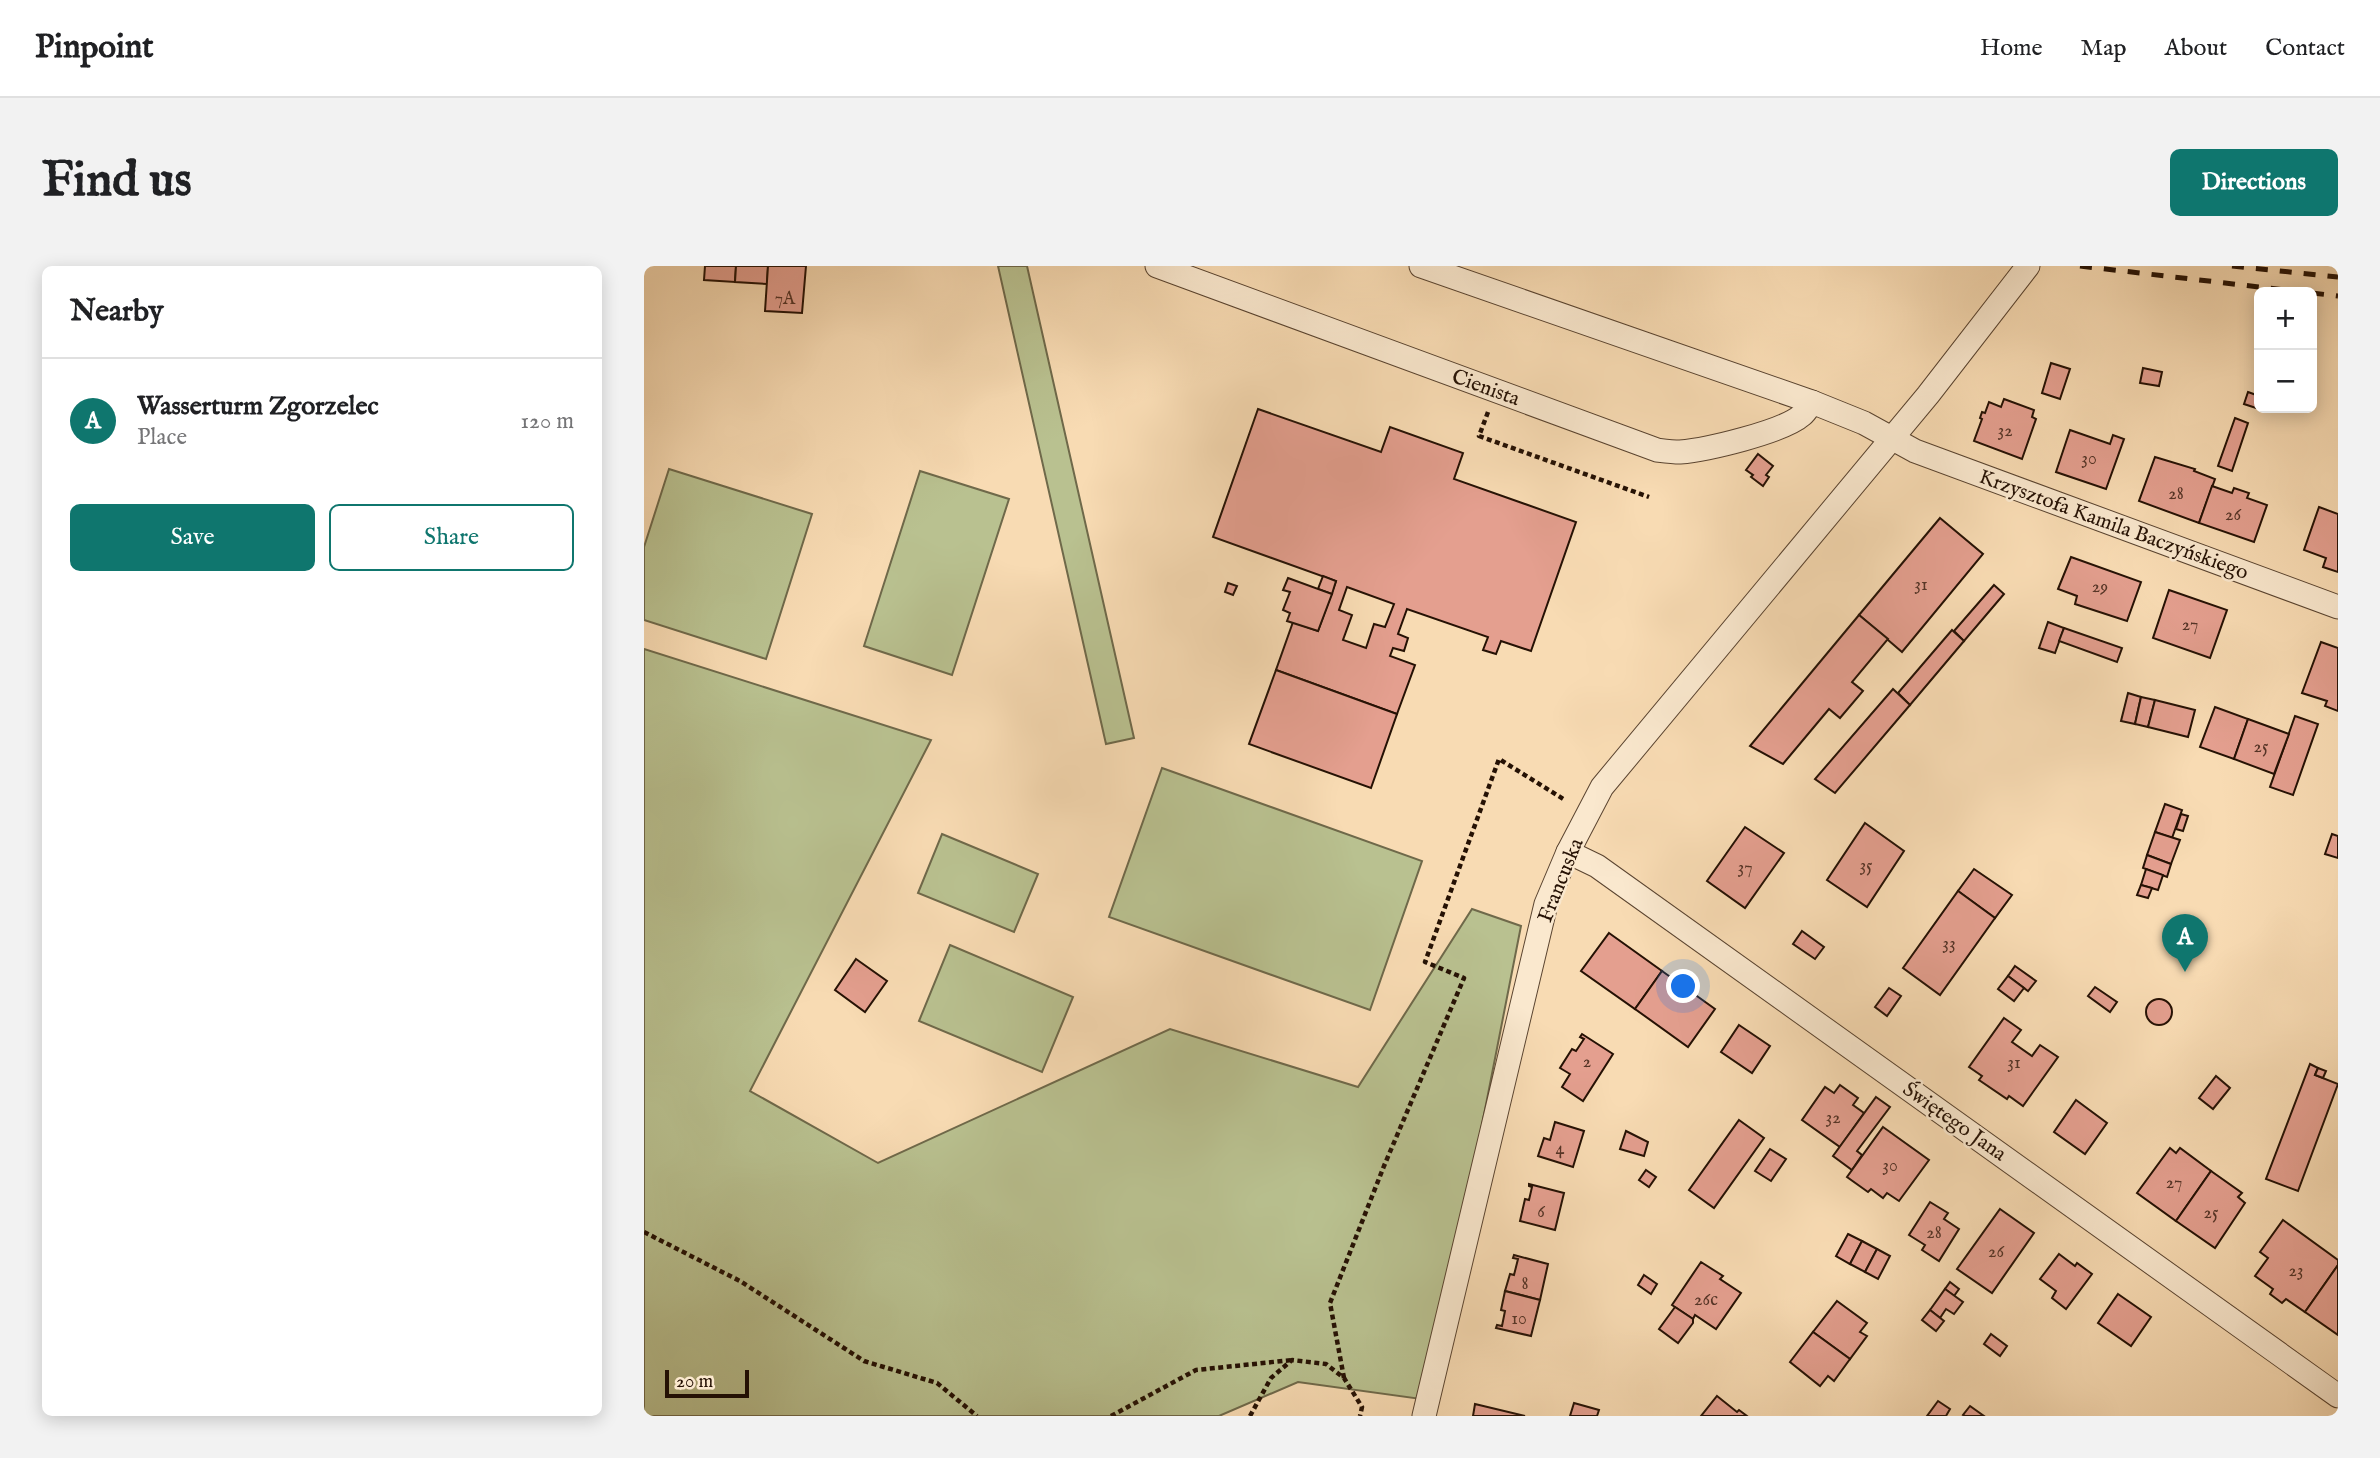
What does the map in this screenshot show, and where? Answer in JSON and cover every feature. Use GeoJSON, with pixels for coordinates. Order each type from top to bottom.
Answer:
{"type":"FeatureCollection","features":[{"type":"Feature","properties":{"kind":"street","name":"Cienista"},"geometry":{"type":"LineString","coordinates":[[1157,266],[1657,450],[1678,452],[1701,449],[1788,424],[1803,415],[1812,402]]}},
{"type":"Feature","properties":{"kind":"street","name":"Krzysztofa Kamila Baczyńskiego"},"geometry":{"type":"LineString","coordinates":[[1422,266],[1812,402],[1864,423],[1915,451],[2338,607]]}},
{"type":"Feature","properties":{"kind":"street","name":"Francuska"},"geometry":{"type":"LineString","coordinates":[[1424,1416],[1546,904],[1568,852],[1602,787],[1892,439],[2028,266]]}},
{"type":"Feature","properties":{"kind":"street","name":"Świętego Jana"},"geometry":{"type":"LineString","coordinates":[[1568,852],[1597,866],[2338,1396]]}},
{"type":"Feature","properties":{"kind":"path"},"geometry":{"type":"LineString","coordinates":[[1496,391],[1479,436],[1649,497]]}},
{"type":"Feature","properties":{"kind":"path"},"geometry":{"type":"LineString","coordinates":[[1344,1378],[1330,1303],[1384,1166],[1464,978],[1424,962],[1499,759],[1565,800]]}},
{"type":"Feature","properties":{"kind":"path"},"geometry":{"type":"LineString","coordinates":[[644,1232],[740,1280],[864,1361],[937,1383],[976,1416]]}},
{"type":"Feature","properties":{"kind":"path"},"geometry":{"type":"LineString","coordinates":[[1250,1416],[1271,1378],[1292,1360]]}},
{"type":"Feature","properties":{"kind":"path"},"geometry":{"type":"LineString","coordinates":[[1111,1416],[1196,1370],[1292,1360],[1326,1364],[1344,1378],[1362,1407],[1360,1416]]}},
{"type":"Feature","properties":{"kind":"green space"},"geometry":{"type":"Polygon","coordinates":[[[998,266],[1027,266],[1134,738],[1106,744],[998,266]]]}},
{"type":"Feature","properties":{"kind":"green space"},"geometry":{"type":"Polygon","coordinates":[[[669,469],[812,514],[766,659],[644,620],[644,547],[669,469]]]}},
{"type":"Feature","properties":{"kind":"green space"},"geometry":{"type":"Polygon","coordinates":[[[920,471],[1009,499],[952,675],[864,646],[920,471]]]}},
{"type":"Feature","properties":{"kind":"green space"},"geometry":{"type":"Polygon","coordinates":[[[644,649],[931,740],[750,1091],[878,1163],[1170,1029],[1358,1087],[1472,909],[1521,926],[1428,1400],[1298,1382],[1219,1416],[644,1416],[644,649]]]}},
{"type":"Feature","properties":{"kind":"green space"},"geometry":{"type":"Polygon","coordinates":[[[1162,768],[1422,861],[1370,1010],[1109,917],[1162,768]]]}},
{"type":"Feature","properties":{"kind":"green space"},"geometry":{"type":"Polygon","coordinates":[[[942,834],[1038,874],[1014,932],[918,893],[942,834]]]}},
{"type":"Feature","properties":{"kind":"green space"},"geometry":{"type":"Polygon","coordinates":[[[950,945],[1073,997],[1042,1072],[919,1021],[950,945]]]}},
{"type":"Feature","properties":{"kind":"building"},"geometry":{"type":"Polygon","coordinates":[[[705,266],[736,266],[735,282],[704,280],[705,266]]]}},
{"type":"Feature","properties":{"kind":"building"},"geometry":{"type":"Polygon","coordinates":[[[736,266],[768,266],[767,284],[735,282],[736,266]]]}},
{"type":"Feature","properties":{"kind":"building"},"geometry":{"type":"Polygon","coordinates":[[[768,266],[806,266],[802,313],[765,311],[768,266]]]}},
{"type":"Feature","properties":{"kind":"building"},"geometry":{"type":"Polygon","coordinates":[[[2051,363],[2070,369],[2060,399],[2042,393],[2051,363]]]}},
{"type":"Feature","properties":{"kind":"building"},"geometry":{"type":"Polygon","coordinates":[[[2143,368],[2162,372],[2159,386],[2140,383],[2143,368]]]}},
{"type":"Feature","properties":{"kind":"building"},"geometry":{"type":"Polygon","coordinates":[[[2248,392],[2254,394],[2254,407],[2244,404],[2248,392]]]}},
{"type":"Feature","properties":{"kind":"building"},"geometry":{"type":"Polygon","coordinates":[[[2004,399],[2034,410],[2032,417],[2036,419],[2022,459],[1974,441],[1982,412],[1985,413],[1989,402],[2001,407],[2004,399]]]}},
{"type":"Feature","properties":{"kind":"building"},"geometry":{"type":"Polygon","coordinates":[[[1258,409],[1381,452],[1390,427],[1463,453],[1454,479],[1576,522],[1531,651],[1501,641],[1496,654],[1483,650],[1488,637],[1407,609],[1398,634],[1408,638],[1404,651],[1393,648],[1390,656],[1415,665],[1397,714],[1276,670],[1293,622],[1318,631],[1336,581],[1213,537],[1258,409]],[[1347,587],[1339,610],[1352,615],[1343,640],[1366,648],[1374,624],[1385,627],[1394,604],[1347,587]]]}},
{"type":"Feature","properties":{"kind":"building"},"geometry":{"type":"Polygon","coordinates":[[[2235,418],[2248,423],[2232,471],[2218,466],[2235,418]]]}},
{"type":"Feature","properties":{"kind":"building"},"geometry":{"type":"Polygon","coordinates":[[[2070,430],[2110,444],[2113,435],[2124,439],[2106,489],[2056,472],[2070,430]]]}},
{"type":"Feature","properties":{"kind":"building"},"geometry":{"type":"Polygon","coordinates":[[[1758,454],[1773,466],[1766,475],[1769,477],[1763,486],[1746,470],[1758,454]]]}},
{"type":"Feature","properties":{"kind":"building"},"geometry":{"type":"Polygon","coordinates":[[[2155,457],[2195,469],[2194,471],[2215,479],[2199,523],[2139,501],[2155,457]]]}},
{"type":"Feature","properties":{"kind":"building"},"geometry":{"type":"Polygon","coordinates":[[[2212,486],[2232,493],[2234,488],[2249,493],[2247,498],[2267,505],[2254,542],[2199,523],[2212,486]]]}},
{"type":"Feature","properties":{"kind":"building"},"geometry":{"type":"Polygon","coordinates":[[[2319,507],[2338,514],[2338,572],[2323,567],[2326,558],[2304,550],[2319,507]]]}},
{"type":"Feature","properties":{"kind":"building"},"geometry":{"type":"Polygon","coordinates":[[[1940,518],[1983,554],[1902,652],[1859,615],[1940,518]]]}},
{"type":"Feature","properties":{"kind":"building"},"geometry":{"type":"Polygon","coordinates":[[[2071,557],[2141,582],[2127,621],[2075,604],[2077,596],[2058,589],[2071,557]]]}},
{"type":"Feature","properties":{"kind":"building"},"geometry":{"type":"Polygon","coordinates":[[[1323,576],[1336,581],[1332,594],[1318,589],[1323,576]]]}},
{"type":"Feature","properties":{"kind":"building"},"geometry":{"type":"Polygon","coordinates":[[[1288,578],[1332,594],[1318,631],[1287,621],[1290,613],[1283,610],[1290,592],[1283,590],[1288,578]]]}},
{"type":"Feature","properties":{"kind":"building"},"geometry":{"type":"Polygon","coordinates":[[[1228,583],[1237,586],[1233,595],[1225,592],[1228,583]]]}},
{"type":"Feature","properties":{"kind":"building"},"geometry":{"type":"Polygon","coordinates":[[[1994,585],[2004,594],[1964,641],[1954,631],[1994,585]]]}},
{"type":"Feature","properties":{"kind":"building"},"geometry":{"type":"Polygon","coordinates":[[[2169,590],[2227,610],[2210,658],[2153,638],[2169,590]]]}},
{"type":"Feature","properties":{"kind":"building"},"geometry":{"type":"Polygon","coordinates":[[[1859,615],[1888,639],[1852,682],[1863,691],[1840,718],[1829,709],[1783,764],[1750,746],[1859,615]]]}},
{"type":"Feature","properties":{"kind":"building"},"geometry":{"type":"Polygon","coordinates":[[[2048,622],[2064,628],[2055,653],[2039,648],[2048,622]]]}},
{"type":"Feature","properties":{"kind":"building"},"geometry":{"type":"Polygon","coordinates":[[[2064,628],[2122,648],[2117,662],[2059,641],[2064,628]]]}},
{"type":"Feature","properties":{"kind":"building"},"geometry":{"type":"Polygon","coordinates":[[[1952,630],[1964,641],[1910,705],[1898,693],[1952,630]]]}},
{"type":"Feature","properties":{"kind":"building"},"geometry":{"type":"Polygon","coordinates":[[[2321,642],[2338,648],[2338,711],[2325,706],[2327,701],[2302,693],[2321,642]]]}},
{"type":"Feature","properties":{"kind":"building"},"geometry":{"type":"Polygon","coordinates":[[[1276,670],[1397,714],[1371,788],[1249,744],[1276,670]]]}},
{"type":"Feature","properties":{"kind":"building"},"geometry":{"type":"Polygon","coordinates":[[[1893,689],[1910,705],[1835,793],[1815,779],[1893,689]]]}},
{"type":"Feature","properties":{"kind":"building"},"geometry":{"type":"Polygon","coordinates":[[[2128,693],[2141,697],[2135,724],[2121,721],[2128,693]]]}},
{"type":"Feature","properties":{"kind":"building"},"geometry":{"type":"Polygon","coordinates":[[[2141,697],[2155,700],[2148,727],[2135,724],[2141,697]]]}},
{"type":"Feature","properties":{"kind":"building"},"geometry":{"type":"Polygon","coordinates":[[[2155,700],[2195,710],[2188,737],[2148,727],[2155,700]]]}},
{"type":"Feature","properties":{"kind":"building"},"geometry":{"type":"Polygon","coordinates":[[[2215,707],[2248,719],[2234,759],[2200,747],[2215,707]]]}},
{"type":"Feature","properties":{"kind":"building"},"geometry":{"type":"Polygon","coordinates":[[[2295,716],[2318,724],[2293,795],[2270,787],[2295,716]]]}},
{"type":"Feature","properties":{"kind":"building"},"geometry":{"type":"Polygon","coordinates":[[[2248,719],[2289,734],[2274,774],[2234,759],[2248,719]]]}},
{"type":"Feature","properties":{"kind":"building"},"geometry":{"type":"Polygon","coordinates":[[[2165,804],[2182,810],[2172,838],[2155,832],[2165,804]]]}},
{"type":"Feature","properties":{"kind":"building"},"geometry":{"type":"Polygon","coordinates":[[[2181,814],[2188,816],[2183,831],[2176,829],[2181,814]]]}},
{"type":"Feature","properties":{"kind":"building"},"geometry":{"type":"Polygon","coordinates":[[[1865,823],[1904,851],[1867,907],[1827,880],[1865,823]]]}},
{"type":"Feature","properties":{"kind":"building"},"geometry":{"type":"Polygon","coordinates":[[[1745,827],[1784,853],[1745,908],[1707,881],[1745,827]]]}},
{"type":"Feature","properties":{"kind":"building"},"geometry":{"type":"Polygon","coordinates":[[[2155,832],[2180,840],[2171,864],[2147,855],[2155,832]]]}},
{"type":"Feature","properties":{"kind":"building"},"geometry":{"type":"Polygon","coordinates":[[[2332,834],[2338,836],[2338,858],[2325,854],[2332,834]]]}},
{"type":"Feature","properties":{"kind":"building"},"geometry":{"type":"Polygon","coordinates":[[[2147,855],[2171,864],[2167,877],[2143,868],[2147,855]]]}},
{"type":"Feature","properties":{"kind":"building"},"geometry":{"type":"Polygon","coordinates":[[[1974,869],[2012,895],[1995,918],[1958,891],[1974,869]]]}},
{"type":"Feature","properties":{"kind":"building"},"geometry":{"type":"Polygon","coordinates":[[[2146,869],[2163,875],[2158,890],[2141,885],[2146,869]]]}},
{"type":"Feature","properties":{"kind":"building"},"geometry":{"type":"Polygon","coordinates":[[[2141,885],[2152,888],[2148,898],[2137,895],[2141,885]]]}},
{"type":"Feature","properties":{"kind":"building"},"geometry":{"type":"Polygon","coordinates":[[[1958,891],[1995,918],[1940,995],[1903,968],[1958,891]]]}},
{"type":"Feature","properties":{"kind":"building"},"geometry":{"type":"Polygon","coordinates":[[[1802,931],[1824,947],[1815,959],[1793,944],[1802,931]]]}},
{"type":"Feature","properties":{"kind":"building"},"geometry":{"type":"Polygon","coordinates":[[[1609,933],[1662,971],[1635,1009],[1581,971],[1609,933]]]}},
{"type":"Feature","properties":{"kind":"building"},"geometry":{"type":"Polygon","coordinates":[[[856,959],[887,981],[865,1012],[835,990],[856,959]]]}},
{"type":"Feature","properties":{"kind":"building"},"geometry":{"type":"Polygon","coordinates":[[[2015,966],[2036,981],[2028,991],[2008,976],[2015,966]]]}},
{"type":"Feature","properties":{"kind":"building"},"geometry":{"type":"Polygon","coordinates":[[[1662,971],[1715,1009],[1688,1047],[1635,1009],[1662,971]]]}},
{"type":"Feature","properties":{"kind":"building"},"geometry":{"type":"Polygon","coordinates":[[[2008,976],[2024,988],[2014,1001],[1998,989],[2008,976]]]}},
{"type":"Feature","properties":{"kind":"building"},"geometry":{"type":"Polygon","coordinates":[[[2095,987],[2117,1002],[2110,1012],[2088,996],[2095,987]]]}},
{"type":"Feature","properties":{"kind":"building"},"geometry":{"type":"Polygon","coordinates":[[[1889,988],[1901,996],[1887,1016],[1875,1007],[1889,988]]]}},
{"type":"Feature","properties":{"kind":"building"},"geometry":{"type":"Polygon","coordinates":[[[2159,999],[2168,1003],[2172,1012],[2168,1021],[2159,1025],[2150,1021],[2146,1012],[2150,1003],[2159,999]]]}},
{"type":"Feature","properties":{"kind":"building"},"geometry":{"type":"Polygon","coordinates":[[[2004,1018],[2021,1030],[2012,1042],[2032,1056],[2040,1045],[2058,1057],[2023,1106],[2009,1096],[2007,1099],[1979,1080],[1982,1076],[1969,1067],[2004,1018]]]}},
{"type":"Feature","properties":{"kind":"building"},"geometry":{"type":"Polygon","coordinates":[[[1739,1025],[1770,1046],[1752,1073],[1721,1052],[1739,1025]]]}},
{"type":"Feature","properties":{"kind":"building"},"geometry":{"type":"Polygon","coordinates":[[[1582,1034],[1613,1054],[1583,1101],[1562,1087],[1570,1074],[1560,1068],[1572,1049],[1576,1051],[1584,1039],[1580,1037],[1582,1034]]]}},
{"type":"Feature","properties":{"kind":"building"},"geometry":{"type":"Polygon","coordinates":[[[2310,1064],[2318,1068],[2315,1075],[2338,1084],[2298,1191],[2266,1179],[2310,1064]]]}},
{"type":"Feature","properties":{"kind":"building"},"geometry":{"type":"Polygon","coordinates":[[[2318,1068],[2326,1071],[2323,1078],[2315,1075],[2318,1068]]]}},
{"type":"Feature","properties":{"kind":"building"},"geometry":{"type":"Polygon","coordinates":[[[2216,1076],[2230,1088],[2213,1109],[2199,1098],[2216,1076]]]}},
{"type":"Feature","properties":{"kind":"building"},"geometry":{"type":"Polygon","coordinates":[[[1840,1085],[1858,1098],[1853,1105],[1864,1113],[1840,1147],[1802,1120],[1825,1087],[1834,1093],[1840,1085]]]}},
{"type":"Feature","properties":{"kind":"building"},"geometry":{"type":"Polygon","coordinates":[[[1876,1097],[1890,1107],[1857,1151],[1862,1155],[1852,1170],[1833,1156],[1876,1097]]]}},
{"type":"Feature","properties":{"kind":"building"},"geometry":{"type":"Polygon","coordinates":[[[2076,1100],[2107,1123],[2085,1154],[2054,1132],[2076,1100]]]}},
{"type":"Feature","properties":{"kind":"building"},"geometry":{"type":"Polygon","coordinates":[[[1739,1120],[1764,1138],[1714,1208],[1689,1190],[1739,1120]]]}},
{"type":"Feature","properties":{"kind":"building"},"geometry":{"type":"Polygon","coordinates":[[[1555,1122],[1584,1131],[1573,1167],[1538,1156],[1544,1138],[1550,1140],[1555,1122]]]}},
{"type":"Feature","properties":{"kind":"building"},"geometry":{"type":"Polygon","coordinates":[[[1883,1127],[1929,1160],[1899,1201],[1887,1193],[1883,1198],[1871,1189],[1868,1192],[1847,1177],[1883,1127]]]}},
{"type":"Feature","properties":{"kind":"building"},"geometry":{"type":"Polygon","coordinates":[[[1626,1131],[1648,1142],[1644,1156],[1620,1149],[1626,1131]]]}},
{"type":"Feature","properties":{"kind":"building"},"geometry":{"type":"Polygon","coordinates":[[[2170,1148],[2176,1153],[2180,1148],[2211,1171],[2176,1221],[2137,1193],[2170,1148]]]}},
{"type":"Feature","properties":{"kind":"building"},"geometry":{"type":"Polygon","coordinates":[[[1770,1149],[1786,1159],[1771,1181],[1755,1171],[1770,1149]]]}},
{"type":"Feature","properties":{"kind":"building"},"geometry":{"type":"Polygon","coordinates":[[[1646,1170],[1656,1177],[1649,1187],[1639,1180],[1646,1170]]]}},
{"type":"Feature","properties":{"kind":"building"},"geometry":{"type":"Polygon","coordinates":[[[2211,1171],[2242,1193],[2238,1197],[2245,1203],[2215,1248],[2176,1221],[2211,1171]]]}},
{"type":"Feature","properties":{"kind":"building"},"geometry":{"type":"Polygon","coordinates":[[[1529,1184],[1564,1193],[1555,1230],[1520,1221],[1525,1199],[1529,1200],[1532,1187],[1529,1184]]]}},
{"type":"Feature","properties":{"kind":"building"},"geometry":{"type":"Polygon","coordinates":[[[1930,1202],[1948,1213],[1944,1219],[1959,1229],[1939,1261],[1922,1250],[1925,1245],[1909,1235],[1930,1202]]]}},
{"type":"Feature","properties":{"kind":"building"},"geometry":{"type":"Polygon","coordinates":[[[2000,1209],[2034,1233],[1992,1293],[1957,1269],[2000,1209]]]}},
{"type":"Feature","properties":{"kind":"building"},"geometry":{"type":"Polygon","coordinates":[[[2283,1220],[2338,1260],[2338,1265],[2305,1312],[2286,1299],[2282,1303],[2270,1294],[2273,1289],[2255,1276],[2268,1258],[2260,1252],[2283,1220]]]}},
{"type":"Feature","properties":{"kind":"building"},"geometry":{"type":"Polygon","coordinates":[[[1848,1234],[1862,1241],[1850,1264],[1836,1256],[1848,1234]]]}},
{"type":"Feature","properties":{"kind":"building"},"geometry":{"type":"Polygon","coordinates":[[[1862,1241],[1877,1249],[1865,1272],[1850,1264],[1862,1241]]]}},
{"type":"Feature","properties":{"kind":"building"},"geometry":{"type":"Polygon","coordinates":[[[1877,1249],[1890,1256],[1878,1279],[1865,1272],[1877,1249]]]}},
{"type":"Feature","properties":{"kind":"building"},"geometry":{"type":"Polygon","coordinates":[[[2059,1254],[2092,1274],[2066,1309],[2052,1298],[2056,1291],[2040,1279],[2059,1254]]]}},
{"type":"Feature","properties":{"kind":"building"},"geometry":{"type":"Polygon","coordinates":[[[1514,1255],[1548,1264],[1540,1300],[1505,1291],[1510,1274],[1514,1275],[1518,1259],[1513,1258],[1514,1255]]]}},
{"type":"Feature","properties":{"kind":"building"},"geometry":{"type":"Polygon","coordinates":[[[1701,1262],[1723,1276],[1720,1279],[1741,1293],[1716,1329],[1695,1315],[1693,1319],[1672,1305],[1701,1262]]]}},
{"type":"Feature","properties":{"kind":"building"},"geometry":{"type":"Polygon","coordinates":[[[2338,1265],[2338,1335],[2305,1312],[2338,1265]]]}},
{"type":"Feature","properties":{"kind":"building"},"geometry":{"type":"Polygon","coordinates":[[[1644,1275],[1657,1284],[1651,1294],[1638,1285],[1644,1275]]]}},
{"type":"Feature","properties":{"kind":"building"},"geometry":{"type":"Polygon","coordinates":[[[1950,1282],[1959,1289],[1954,1296],[1945,1289],[1950,1282]]]}},
{"type":"Feature","properties":{"kind":"building"},"geometry":{"type":"Polygon","coordinates":[[[1945,1289],[1963,1302],[1954,1314],[1946,1309],[1940,1318],[1930,1310],[1945,1289]]]}},
{"type":"Feature","properties":{"kind":"building"},"geometry":{"type":"Polygon","coordinates":[[[1505,1291],[1540,1300],[1531,1336],[1496,1328],[1497,1325],[1502,1326],[1505,1311],[1501,1310],[1505,1291]]]}},
{"type":"Feature","properties":{"kind":"building"},"geometry":{"type":"Polygon","coordinates":[[[2118,1294],[2151,1317],[2131,1346],[2098,1323],[2118,1294]]]}},
{"type":"Feature","properties":{"kind":"building"},"geometry":{"type":"Polygon","coordinates":[[[1837,1301],[1867,1323],[1860,1332],[1867,1336],[1850,1359],[1813,1332],[1837,1301]]]}},
{"type":"Feature","properties":{"kind":"building"},"geometry":{"type":"Polygon","coordinates":[[[1675,1307],[1693,1319],[1693,1323],[1678,1343],[1659,1329],[1675,1307]]]}},
{"type":"Feature","properties":{"kind":"building"},"geometry":{"type":"Polygon","coordinates":[[[1930,1310],[1944,1321],[1936,1331],[1922,1320],[1930,1310]]]}},
{"type":"Feature","properties":{"kind":"building"},"geometry":{"type":"Polygon","coordinates":[[[1813,1332],[1850,1359],[1834,1381],[1828,1376],[1820,1386],[1790,1362],[1813,1332]]]}},
{"type":"Feature","properties":{"kind":"building"},"geometry":{"type":"Polygon","coordinates":[[[1991,1334],[2007,1346],[2000,1356],[1984,1344],[1991,1334]]]}},
{"type":"Feature","properties":{"kind":"building"},"geometry":{"type":"Polygon","coordinates":[[[1717,1396],[1737,1412],[1739,1410],[1747,1416],[1701,1416],[1717,1396]]]}},
{"type":"Feature","properties":{"kind":"building"},"geometry":{"type":"Polygon","coordinates":[[[1938,1401],[1950,1409],[1946,1416],[1927,1416],[1938,1401]]]}},
{"type":"Feature","properties":{"kind":"building"},"geometry":{"type":"Polygon","coordinates":[[[1574,1403],[1599,1410],[1597,1416],[1570,1416],[1574,1403]]]}},
{"type":"Feature","properties":{"kind":"building"},"geometry":{"type":"Polygon","coordinates":[[[1475,1404],[1525,1416],[1473,1416],[1475,1404]]]}},
{"type":"Feature","properties":{"kind":"building"},"geometry":{"type":"Polygon","coordinates":[[[1970,1406],[1984,1416],[1963,1415],[1970,1406]]]}},
{"type":"Feature","properties":{"kind":"railway"},"geometry":{"type":"LineString","coordinates":[[2080,266],[2259,287]]}},
{"type":"Feature","properties":{"kind":"railway"},"geometry":{"type":"LineString","coordinates":[[2232,266],[2338,277]]}},
{"type":"Feature","properties":{"kind":"railway"},"geometry":{"type":"LineString","coordinates":[[2317,294],[2338,296]]}},
{"type":"Feature","properties":{"kind":"place","name":"Wasserturm Zgorzelec"},"geometry":{"type":"Point","coordinates":[2185,972]}}]}
